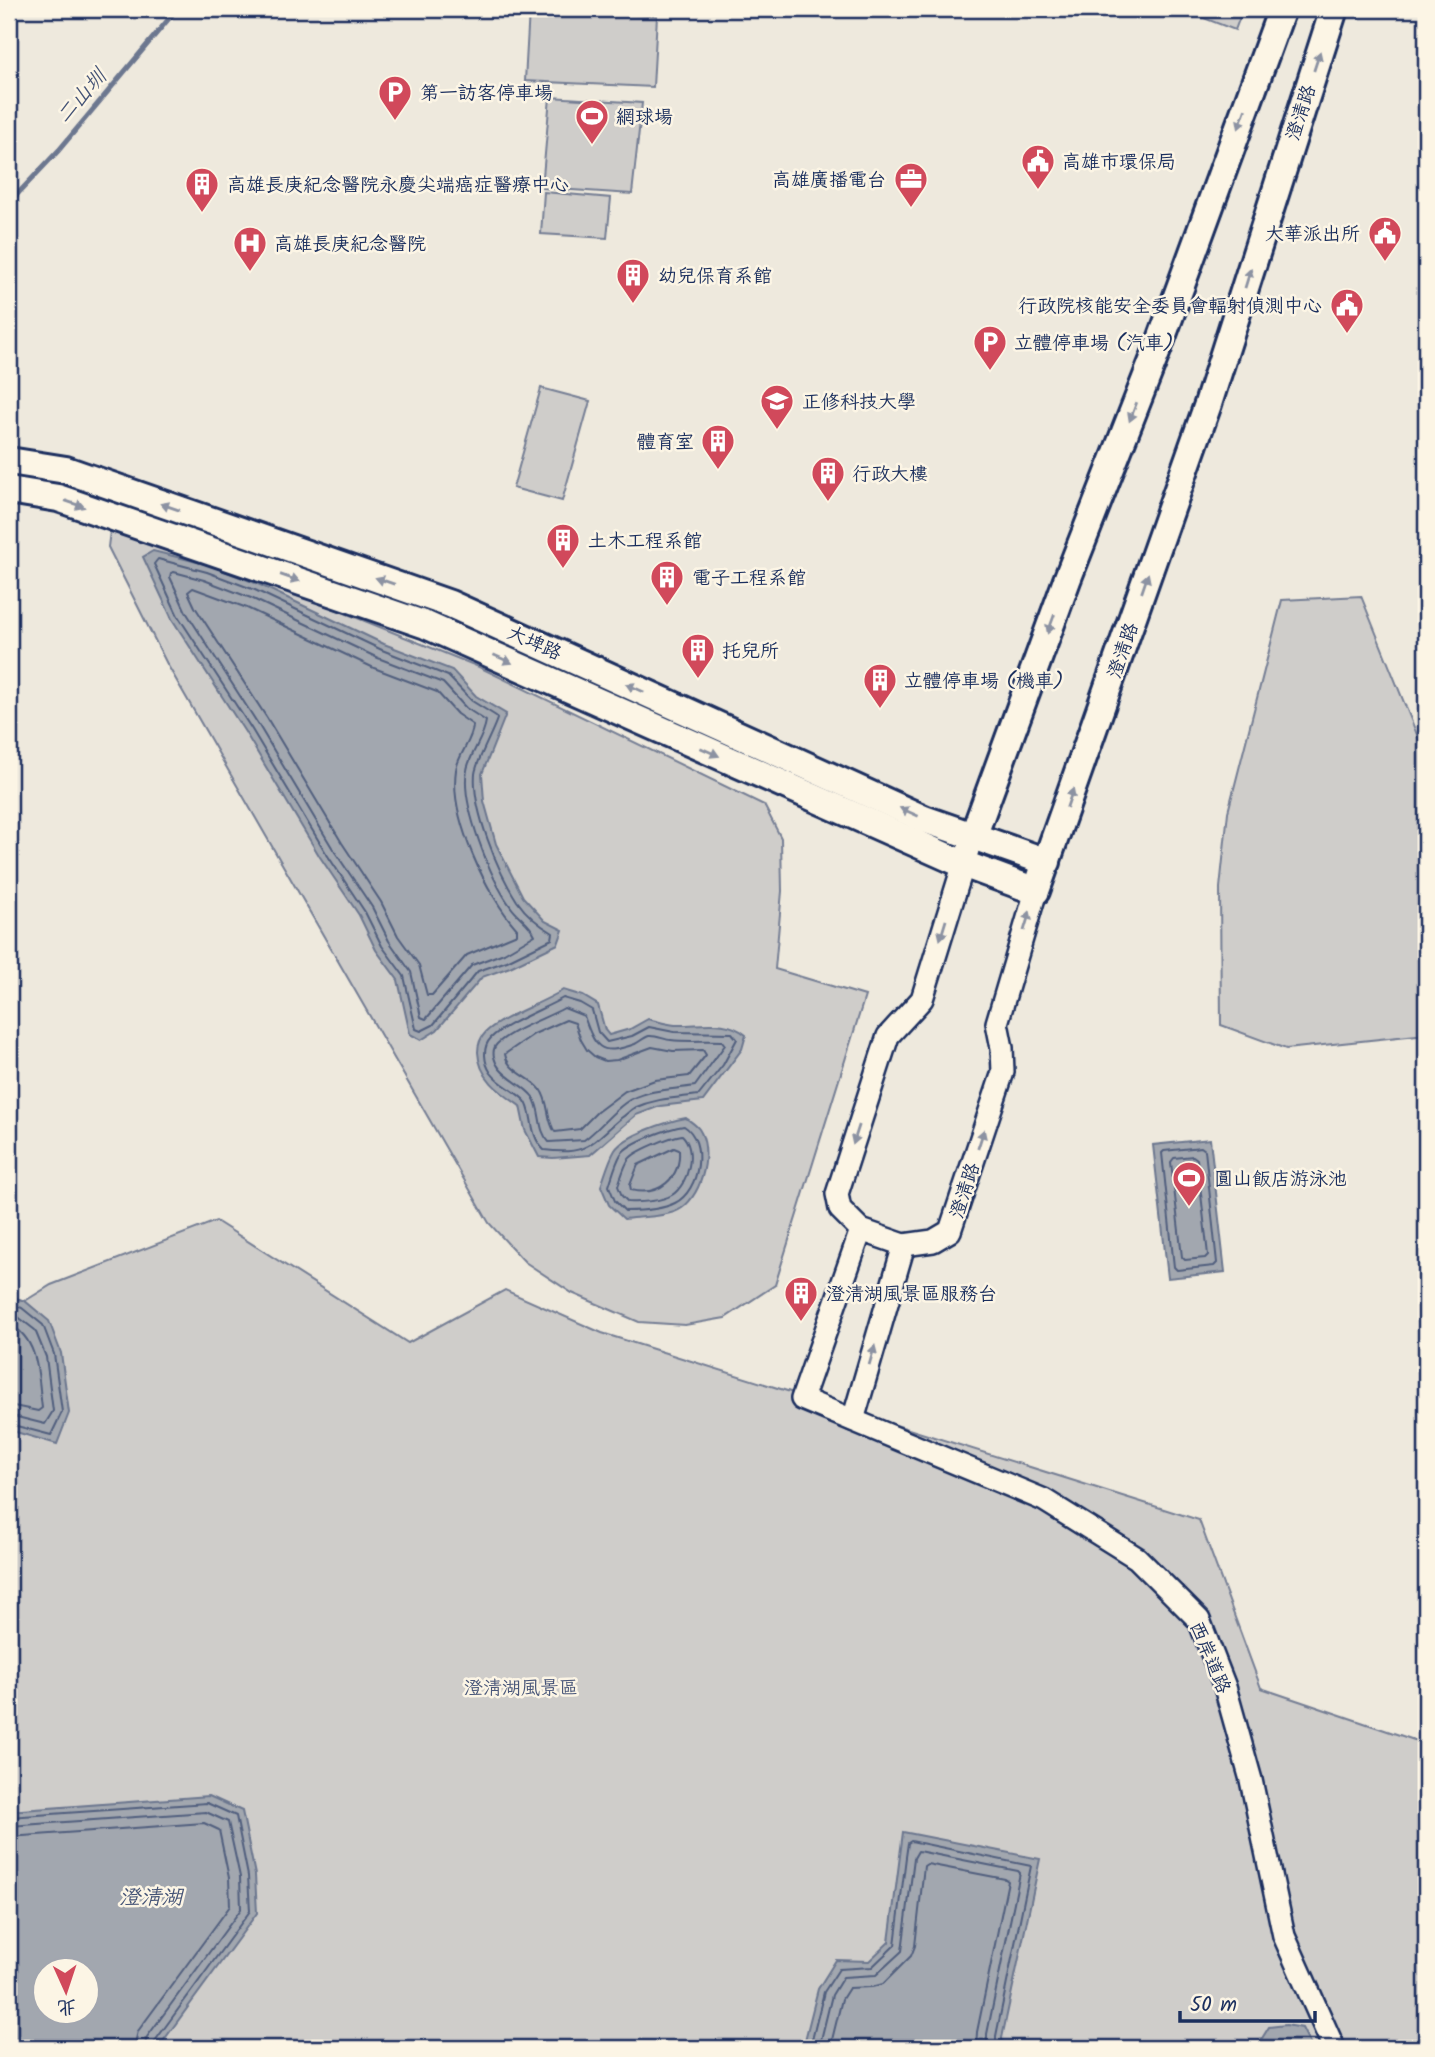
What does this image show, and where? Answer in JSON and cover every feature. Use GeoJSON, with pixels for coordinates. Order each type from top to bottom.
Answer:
{"type":"FeatureCollection","features":[{"type":"Feature","properties":{"kind":"main road"},"geometry":{"type":"LineString","coordinates":[[973,836],[1158,348],[1282,9]]}},
{"type":"Feature","properties":{"kind":"main road","name":"澄清路"},"geometry":{"type":"LineString","coordinates":[[1036,891],[1208,404],[1334,9]]}},
{"type":"Feature","properties":{"kind":"main road","name":"大埤路"},"geometry":{"type":"LineString","coordinates":[[9,461],[66,470],[450,604],[924,819],[1047,862]]}},
{"type":"Feature","properties":{"kind":"main road","name":"大埤路"},"geometry":{"type":"LineString","coordinates":[[9,490],[58,498],[426,625],[963,864],[1036,891]]}},
{"type":"Feature","properties":{"kind":"street"},"geometry":{"type":"LineString","coordinates":[[853,1420],[904,1245],[861,1230],[840,1209],[837,1194],[888,1036],[922,999],[973,836]]}},
{"type":"Feature","properties":{"kind":"street","name":"澄清路"},"geometry":{"type":"LineString","coordinates":[[904,1245],[933,1241],[950,1231],[1003,1072],[997,1023],[1036,891]]}},
{"type":"Feature","properties":{"kind":"street","name":"西岸道路"},"geometry":{"type":"LineString","coordinates":[[861,1230],[803,1399],[1044,1500],[1137,1558],[1199,1620],[1225,1687],[1251,1780],[1284,1936],[1334,2048]]}},
{"type":"Feature","properties":{"kind":"green space"},"geometry":{"type":"Polygon","coordinates":[[[1196,9],[1243,9],[1235,30],[1201,17],[1196,9]]]}},
{"type":"Feature","properties":{"kind":"green space"},"geometry":{"type":"Polygon","coordinates":[[[529,10],[657,16],[653,87],[525,81],[529,10]]]}},
{"type":"Feature","properties":{"kind":"green space","name":"網球場"},"geometry":{"type":"Polygon","coordinates":[[[550,97],[642,103],[632,194],[542,188],[550,97]]]}},
{"type":"Feature","properties":{"kind":"green space"},"geometry":{"type":"Polygon","coordinates":[[[544,192],[611,198],[607,238],[541,234],[544,192]]]}},
{"type":"Feature","properties":{"kind":"green space"},"geometry":{"type":"Polygon","coordinates":[[[541,388],[590,401],[562,501],[513,488],[541,388]]]}},
{"type":"Feature","properties":{"kind":"green space"},"geometry":{"type":"Polygon","coordinates":[[[129,526],[479,667],[764,805],[781,838],[782,891],[775,969],[865,996],[775,1285],[725,1318],[685,1325],[639,1322],[572,1293],[525,1262],[489,1223],[167,664],[108,547],[110,531],[129,526]]]}},
{"type":"Feature","properties":{"kind":"green space"},"geometry":{"type":"Polygon","coordinates":[[[1361,596],[1426,757],[1426,1034],[1286,1049],[1221,1025],[1220,888],[1228,812],[1282,600],[1361,596]]]}},
{"type":"Feature","properties":{"kind":"green space","name":"澄清湖風景區"},"geometry":{"type":"Polygon","coordinates":[[[216,1221],[408,1343],[505,1290],[602,1333],[1199,1520],[1261,1688],[1426,1744],[1426,2048],[9,2048],[9,1296],[25,1301],[51,1285],[216,1221]]]}},
{"type":"Feature","properties":{"kind":"water"},"geometry":{"type":"Polygon","coordinates":[[[153,551],[209,565],[258,584],[384,644],[452,670],[476,696],[506,714],[482,774],[484,801],[496,844],[523,897],[545,921],[563,930],[558,944],[482,977],[437,1030],[421,1040],[410,1034],[398,980],[376,950],[359,915],[172,619],[143,557],[153,551]]]}},
{"type":"Feature","properties":{"kind":"water"},"geometry":{"type":"Polygon","coordinates":[[[563,990],[583,996],[598,1005],[609,1035],[630,1029],[648,1019],[675,1025],[713,1024],[730,1026],[746,1035],[742,1049],[703,1101],[660,1106],[636,1115],[590,1155],[539,1157],[525,1130],[520,1106],[498,1090],[486,1077],[479,1061],[478,1049],[483,1036],[493,1026],[563,990]]]}},
{"type":"Feature","properties":{"kind":"water"},"geometry":{"type":"Polygon","coordinates":[[[686,1118],[699,1129],[705,1148],[704,1171],[695,1192],[677,1211],[624,1219],[609,1205],[601,1186],[615,1150],[637,1134],[686,1118]]]}},
{"type":"Feature","properties":{"kind":"water","name":"圓山飯店游泳池"},"geometry":{"type":"Polygon","coordinates":[[[1210,1139],[1225,1272],[1168,1278],[1153,1145],[1210,1139]]]}},
{"type":"Feature","properties":{"kind":"water"},"geometry":{"type":"Polygon","coordinates":[[[9,1296],[25,1301],[49,1321],[61,1353],[69,1413],[57,1444],[9,1430],[9,1296]]]}},
{"type":"Feature","properties":{"kind":"water","name":"澄清湖"},"geometry":{"type":"Polygon","coordinates":[[[209,1796],[242,1811],[255,1875],[257,1913],[158,2048],[9,2048],[9,1811],[209,1796]]]}},
{"type":"Feature","properties":{"kind":"water"},"geometry":{"type":"Polygon","coordinates":[[[903,1832],[1040,1859],[1002,2038],[1003,2048],[803,2048],[818,1989],[836,1960],[869,1961],[889,1942],[903,1832]]]}},
{"type":"Feature","properties":{"kind":"water"},"geometry":{"type":"Polygon","coordinates":[[[1286,2025],[1302,2028],[1312,2048],[1256,2048],[1269,2027],[1286,2025]]]}},
{"type":"Feature","properties":{"kind":"waterway","name":"二山圳"},"geometry":{"type":"LineString","coordinates":[[9,203],[59,150],[177,9]]}},
{"type":"Feature","properties":{"kind":"place","name":"第一訪客停車場"},"geometry":{"type":"Point","coordinates":[395,122]}},
{"type":"Feature","properties":{"kind":"place","name":"網球場"},"geometry":{"type":"Point","coordinates":[592,146]}},
{"type":"Feature","properties":{"kind":"place","name":"高雄市環保局"},"geometry":{"type":"Point","coordinates":[1038,191]}},
{"type":"Feature","properties":{"kind":"place","name":"高雄廣播電台"},"geometry":{"type":"Point","coordinates":[911,209]}},
{"type":"Feature","properties":{"kind":"place","name":"高雄長庚紀念醫院永慶尖端癌症醫療中心"},"geometry":{"type":"Point","coordinates":[202,214]}},
{"type":"Feature","properties":{"kind":"place","name":"大華派出所"},"geometry":{"type":"Point","coordinates":[1385,263]}},
{"type":"Feature","properties":{"kind":"place","name":"高雄長庚紀念醫院"},"geometry":{"type":"Point","coordinates":[250,273]}},
{"type":"Feature","properties":{"kind":"place","name":"幼兒保育系館"},"geometry":{"type":"Point","coordinates":[633,305]}},
{"type":"Feature","properties":{"kind":"place","name":"行政院核能安全委員會輻射偵測中心"},"geometry":{"type":"Point","coordinates":[1347,335]}},
{"type":"Feature","properties":{"kind":"place","name":"立體停車場 (汽車)"},"geometry":{"type":"Point","coordinates":[990,372]}},
{"type":"Feature","properties":{"kind":"place","name":"正修科技大學"},"geometry":{"type":"Point","coordinates":[777,431]}},
{"type":"Feature","properties":{"kind":"place","name":"體育室"},"geometry":{"type":"Point","coordinates":[718,471]}},
{"type":"Feature","properties":{"kind":"place","name":"行政大樓"},"geometry":{"type":"Point","coordinates":[828,503]}},
{"type":"Feature","properties":{"kind":"place","name":"土木工程系館"},"geometry":{"type":"Point","coordinates":[563,570]}},
{"type":"Feature","properties":{"kind":"place","name":"電子工程系館"},"geometry":{"type":"Point","coordinates":[667,607]}},
{"type":"Feature","properties":{"kind":"place","name":"托兒所"},"geometry":{"type":"Point","coordinates":[698,680]}},
{"type":"Feature","properties":{"kind":"place","name":"立體停車場 (機車)"},"geometry":{"type":"Point","coordinates":[880,710]}},
{"type":"Feature","properties":{"kind":"place","name":"圓山飯店游泳池"},"geometry":{"type":"Point","coordinates":[1189,1208]}},
{"type":"Feature","properties":{"kind":"place","name":"澄清湖風景區服務台"},"geometry":{"type":"Point","coordinates":[801,1323]}}]}
